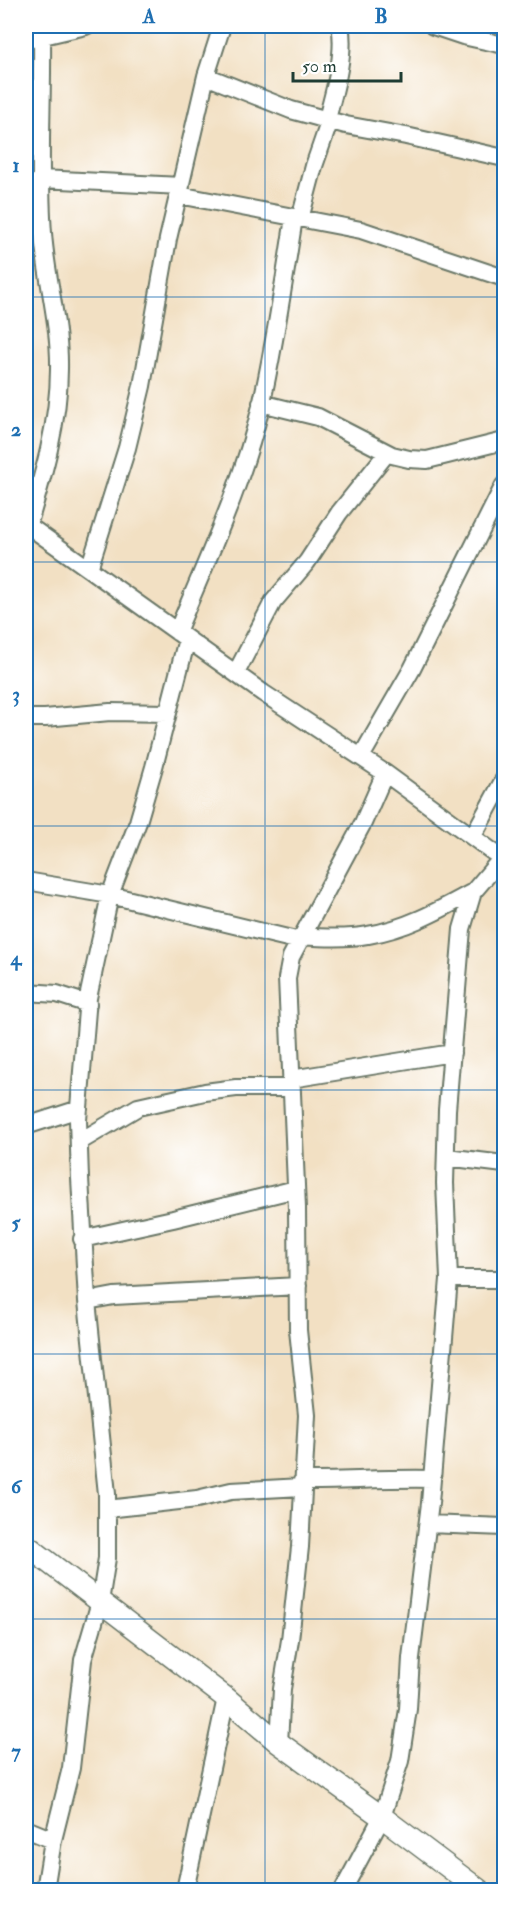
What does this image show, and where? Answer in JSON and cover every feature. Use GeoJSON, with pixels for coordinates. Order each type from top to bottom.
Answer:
{"type":"FeatureCollection","features":[{"type":"Feature","properties":{"kind":"street"},"geometry":{"type":"LineString","coordinates":[[26,881],[110,895],[301,939],[334,938],[370,935],[411,923],[473,892],[503,859],[385,773],[236,674],[27,525],[50,439],[57,403],[60,368],[36,182],[34,38],[86,26]]}},
{"type":"Feature","properties":{"kind":"street"},"geometry":{"type":"LineString","coordinates":[[89,569],[127,448],[142,386],[168,239],[206,76],[222,26]]}},
{"type":"Feature","properties":{"kind":"street"},"geometry":{"type":"LineString","coordinates":[[45,1890],[53,1840],[71,1768],[83,1660],[100,1602],[106,1558],[107,1494],[82,1239],[79,1109],[88,1004],[110,895],[138,822],[168,713],[182,635],[249,447],[261,404],[297,218],[329,120],[340,55],[342,35],[340,26]]}},
{"type":"Feature","properties":{"kind":"street"},"geometry":{"type":"LineString","coordinates":[[434,26],[463,36],[504,45]]}},
{"type":"Feature","properties":{"kind":"street"},"geometry":{"type":"LineString","coordinates":[[206,76],[291,110],[504,158]]}},
{"type":"Feature","properties":{"kind":"street"},"geometry":{"type":"LineString","coordinates":[[36,182],[180,190],[297,218],[361,230],[504,278]]}},
{"type":"Feature","properties":{"kind":"street"},"geometry":{"type":"LineString","coordinates":[[261,404],[318,417],[387,453],[409,459],[427,460],[504,441]]}},
{"type":"Feature","properties":{"kind":"street"},"geometry":{"type":"LineString","coordinates":[[236,674],[273,602],[307,562],[339,513],[387,453]]}},
{"type":"Feature","properties":{"kind":"street"},"geometry":{"type":"LineString","coordinates":[[361,757],[412,669],[504,485]]}},
{"type":"Feature","properties":{"kind":"street"},"geometry":{"type":"LineString","coordinates":[[26,718],[110,712],[168,713]]}},
{"type":"Feature","properties":{"kind":"street"},"geometry":{"type":"LineString","coordinates":[[279,1743],[282,1689],[300,1547],[307,1415],[298,1330],[296,1189],[287,978],[291,957],[363,823],[385,773]]}},
{"type":"Feature","properties":{"kind":"street"},"geometry":{"type":"LineString","coordinates":[[472,836],[504,779]]}},
{"type":"Feature","properties":{"kind":"street"},"geometry":{"type":"LineString","coordinates":[[343,1890],[382,1817],[400,1761],[406,1720],[411,1658],[428,1524],[449,1280],[445,1183],[462,929],[473,892]]}},
{"type":"Feature","properties":{"kind":"street"},"geometry":{"type":"LineString","coordinates":[[26,992],[57,994],[88,1004]]}},
{"type":"Feature","properties":{"kind":"street"},"geometry":{"type":"LineString","coordinates":[[79,1142],[138,1107],[205,1092],[291,1084],[452,1053]]}},
{"type":"Feature","properties":{"kind":"street"},"geometry":{"type":"LineString","coordinates":[[26,1126],[79,1109]]}},
{"type":"Feature","properties":{"kind":"street"},"geometry":{"type":"LineString","coordinates":[[446,1157],[504,1164]]}},
{"type":"Feature","properties":{"kind":"street"},"geometry":{"type":"LineString","coordinates":[[82,1239],[296,1189]]}},
{"type":"Feature","properties":{"kind":"street"},"geometry":{"type":"LineString","coordinates":[[449,1280],[504,1279]]}},
{"type":"Feature","properties":{"kind":"street"},"geometry":{"type":"LineString","coordinates":[[87,1301],[114,1296],[298,1286]]}},
{"type":"Feature","properties":{"kind":"street"},"geometry":{"type":"LineString","coordinates":[[107,1509],[197,1499],[231,1491],[302,1484],[385,1478],[432,1479]]}},
{"type":"Feature","properties":{"kind":"street"},"geometry":{"type":"LineString","coordinates":[[428,1524],[504,1527]]}},
{"type":"Feature","properties":{"kind":"street"},"geometry":{"type":"LineString","coordinates":[[26,1545],[226,1698],[279,1743],[479,1890]]}},
{"type":"Feature","properties":{"kind":"street"},"geometry":{"type":"LineString","coordinates":[[185,1890],[192,1866],[226,1698]]}},
{"type":"Feature","properties":{"kind":"street"},"geometry":{"type":"LineString","coordinates":[[26,1829],[53,1840]]}}]}
